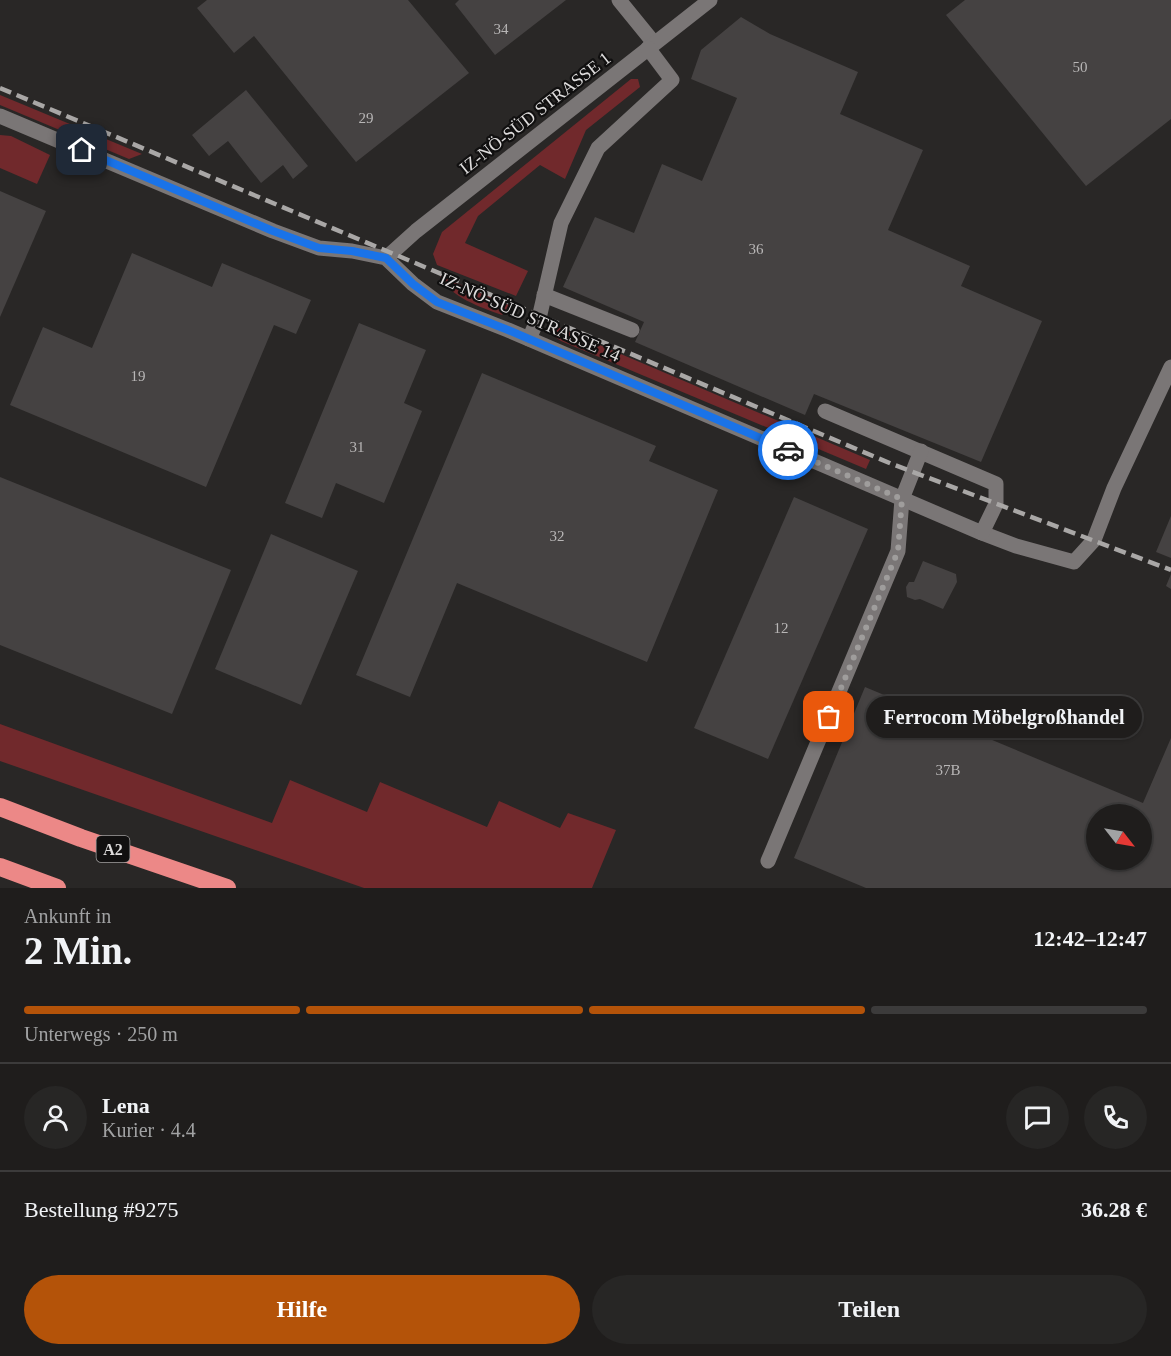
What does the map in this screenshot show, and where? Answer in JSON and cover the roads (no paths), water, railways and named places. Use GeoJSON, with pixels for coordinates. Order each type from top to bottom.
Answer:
{"type":"FeatureCollection","features":[{"type":"Feature","properties":{"kind":"highway","name":"A2"},"geometry":{"type":"LineString","coordinates":[[0,807],[81,838],[227,888]]}},
{"type":"Feature","properties":{"kind":"highway"},"geometry":{"type":"LineString","coordinates":[[0,867],[57,888]]}},
{"type":"Feature","properties":{"kind":"street"},"geometry":{"type":"LineString","coordinates":[[529,339],[540,314],[561,223],[597,148],[672,80],[619,0]]}},
{"type":"Feature","properties":{"kind":"street","name":"IZ-NÖ-SÜD STRASSE 1"},"geometry":{"type":"LineString","coordinates":[[386,258],[416,231],[710,0]]}},
{"type":"Feature","properties":{"kind":"street"},"geometry":{"type":"LineString","coordinates":[[0,116],[319,248],[352,251],[386,258]]}},
{"type":"Feature","properties":{"kind":"street","name":"IZ-NÖ-SÜD STRASSE 14"},"geometry":{"type":"LineString","coordinates":[[386,258],[413,284],[437,302],[529,339],[982,533],[1016,546],[1074,562],[1094,540],[1114,488],[1171,367]]}},
{"type":"Feature","properties":{"kind":"street"},"geometry":{"type":"LineString","coordinates":[[544,295],[632,330]]}},
{"type":"Feature","properties":{"kind":"street"},"geometry":{"type":"LineString","coordinates":[[825,411],[996,484],[996,504],[982,533]]}},
{"type":"Feature","properties":{"kind":"street"},"geometry":{"type":"LineString","coordinates":[[768,861],[898,551],[902,499],[921,451]]}},
{"type":"Feature","properties":{"kind":"railway"},"geometry":{"type":"LineString","coordinates":[[0,88],[892,464],[1171,570]]}},
{"type":"Feature","properties":{"kind":"place","name":"Ferrocom Möbelgroßhandel"},"geometry":{"type":"Point","coordinates":[829,717]}}]}
